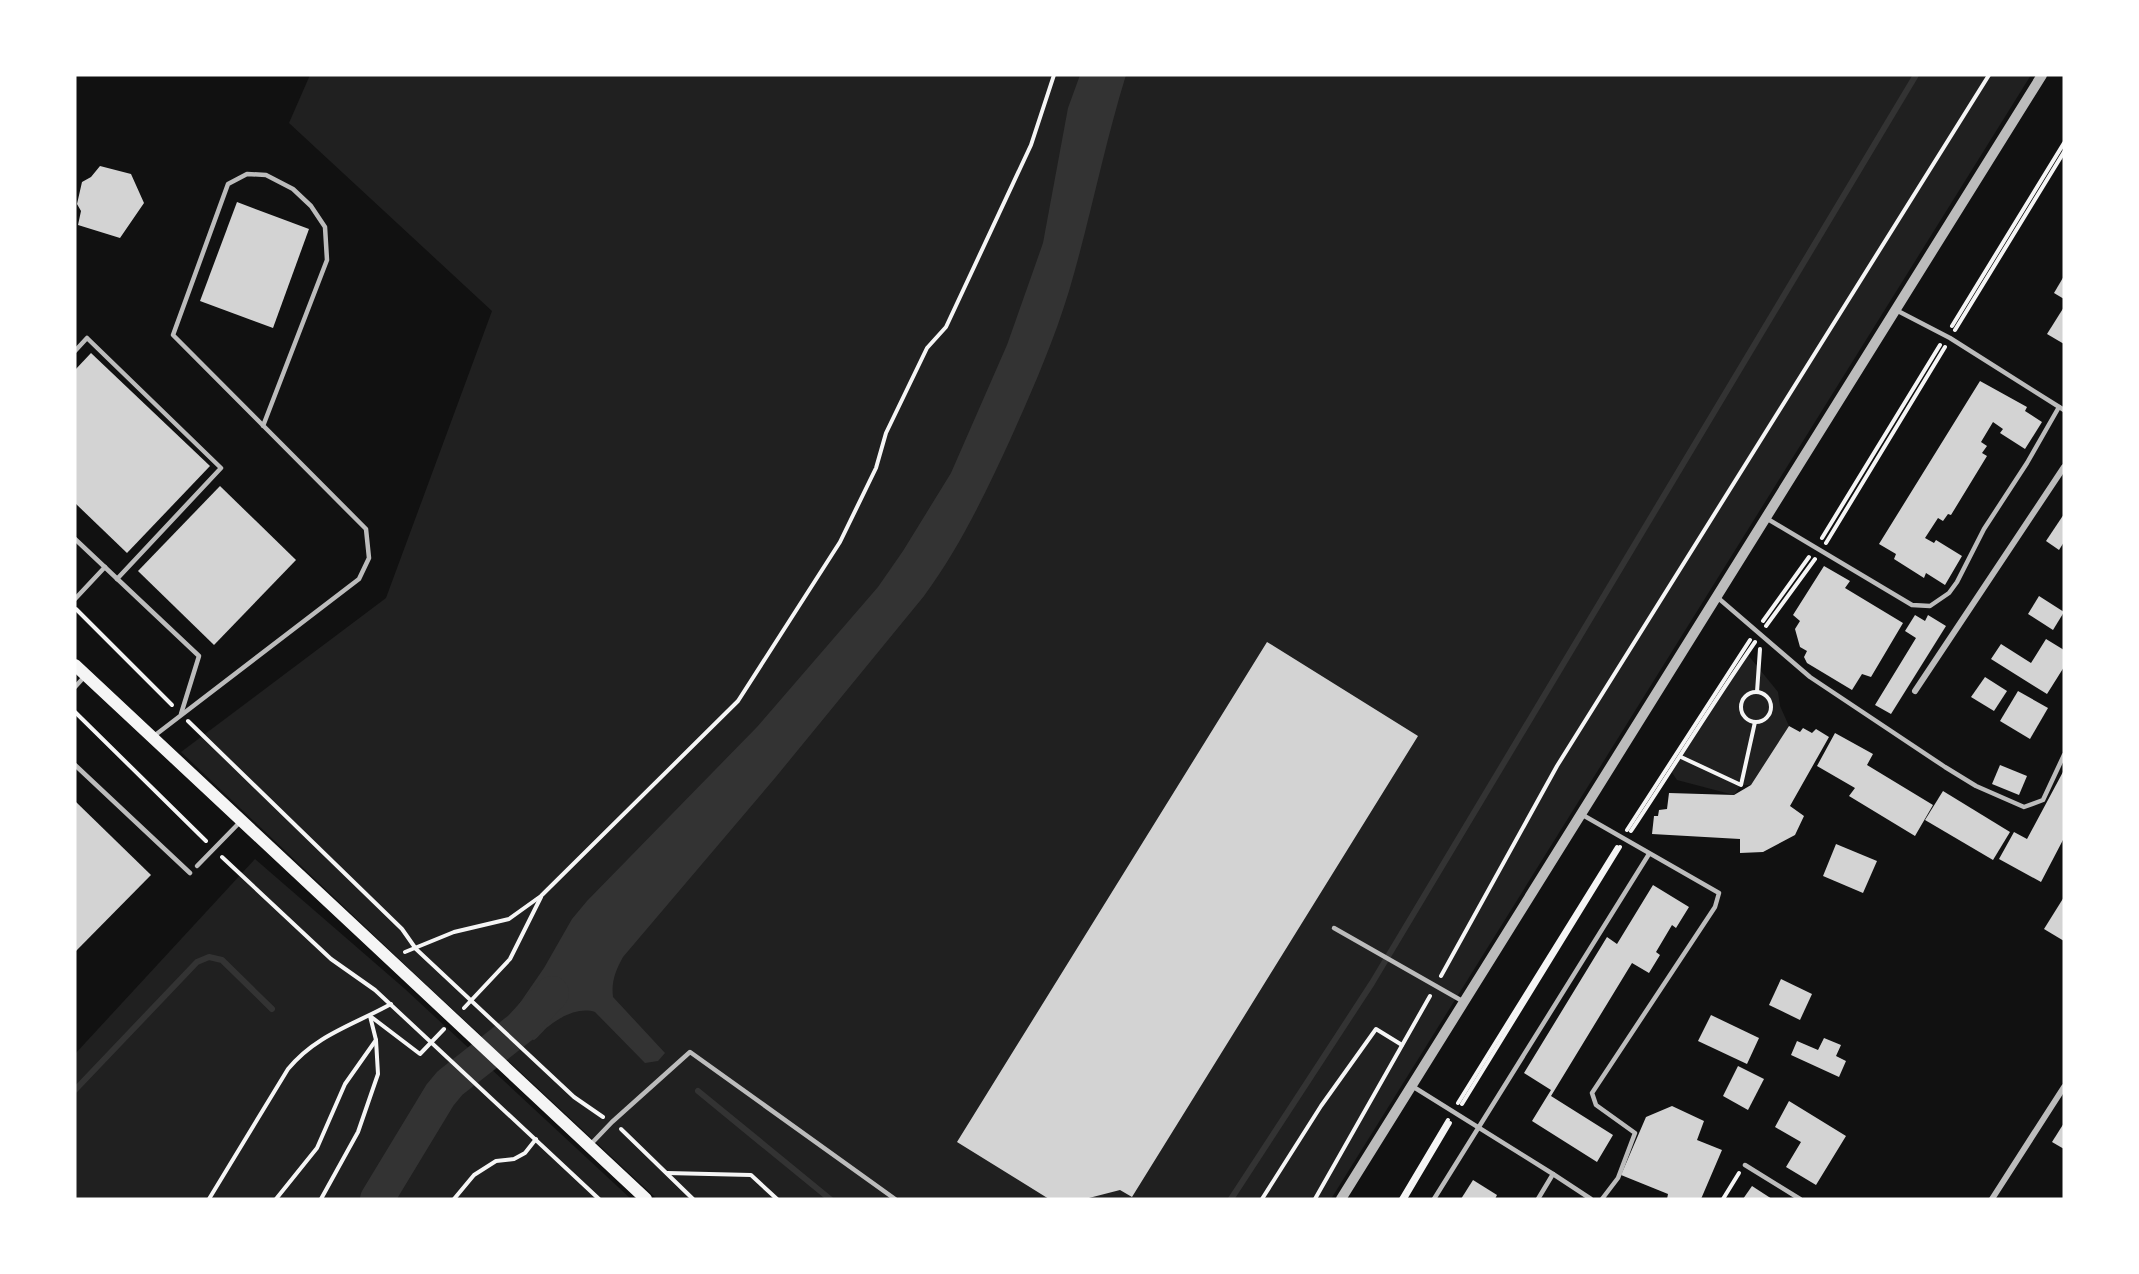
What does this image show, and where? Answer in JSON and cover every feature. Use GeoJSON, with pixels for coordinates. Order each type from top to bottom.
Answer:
{"type":"FeatureCollection","features":[{"type":"Feature","properties":{"kind":"main road"},"geometry":{"type":"LineString","coordinates":[[75,665],[646,1199]]}},
{"type":"Feature","properties":{"kind":"street"},"geometry":{"type":"LineString","coordinates":[[1341,1199],[2042,75]]}},
{"type":"Feature","properties":{"kind":"street"},"geometry":{"type":"LineString","coordinates":[[1915,691],[2064,467]]}},
{"type":"Feature","properties":{"kind":"street"},"geometry":{"type":"LineString","coordinates":[[1992,1199],[2064,1087]]}},
{"type":"Feature","properties":{"kind":"lane"},"geometry":{"type":"LineString","coordinates":[[152,738],[359,579],[369,558],[366,529],[263,426],[173,335],[228,184],[247,174],[266,175],[293,189],[311,206],[325,227],[327,260],[263,426]]}},
{"type":"Feature","properties":{"kind":"lane"},"geometry":{"type":"LineString","coordinates":[[1766,518],[1912,604],[1930,606],[1948,593],[1957,582],[1984,529],[2062,409],[1948,337],[1896,309]]}},
{"type":"Feature","properties":{"kind":"lane"},"geometry":{"type":"LineString","coordinates":[[75,351],[87,338],[220,468],[117,579]]}},
{"type":"Feature","properties":{"kind":"lane"},"geometry":{"type":"LineString","coordinates":[[75,539],[200,656],[181,714]]}},
{"type":"Feature","properties":{"kind":"lane"},"geometry":{"type":"LineString","coordinates":[[75,600],[105,567]]}},
{"type":"Feature","properties":{"kind":"lane"},"geometry":{"type":"LineString","coordinates":[[1717,597],[1810,677],[1976,786],[2024,807],[2045,801],[2064,755]]}},
{"type":"Feature","properties":{"kind":"lane"},"geometry":{"type":"LineString","coordinates":[[75,687],[86,675]]}},
{"type":"Feature","properties":{"kind":"lane"},"geometry":{"type":"LineString","coordinates":[[75,765],[190,873]]}},
{"type":"Feature","properties":{"kind":"lane"},"geometry":{"type":"LineString","coordinates":[[1581,814],[1719,893],[1715,907],[1592,1093],[1596,1104],[1635,1134],[1618,1178],[1602,1199]]}},
{"type":"Feature","properties":{"kind":"lane"},"geometry":{"type":"LineString","coordinates":[[197,866],[241,822]]}},
{"type":"Feature","properties":{"kind":"lane"},"geometry":{"type":"LineString","coordinates":[[1434,1199],[1649,854]]}},
{"type":"Feature","properties":{"kind":"lane"},"geometry":{"type":"LineString","coordinates":[[1334,928],[1464,1002]]}},
{"type":"Feature","properties":{"kind":"lane"},"geometry":{"type":"LineString","coordinates":[[590,1146],[612,1122],[690,1052],[895,1199]]}},
{"type":"Feature","properties":{"kind":"lane"},"geometry":{"type":"LineString","coordinates":[[1412,1086],[1591,1199]]}},
{"type":"Feature","properties":{"kind":"lane"},"geometry":{"type":"LineString","coordinates":[[1745,1165],[1800,1199]]}},
{"type":"Feature","properties":{"kind":"lane"},"geometry":{"type":"LineString","coordinates":[[1538,1199],[1553,1174]]}},
{"type":"Feature","properties":{"kind":"path"},"geometry":{"type":"LineString","coordinates":[[387,957],[416,949],[454,932],[509,920],[542,896],[738,701],[840,542],[876,468],[886,433],[896,411],[927,348],[946,327],[1030,145],[1054,75]]}},
{"type":"Feature","properties":{"kind":"path"},"geometry":{"type":"LineString","coordinates":[[1315,1199],[1557,765],[1989,75]]}},
{"type":"Feature","properties":{"kind":"path"},"geometry":{"type":"LineString","coordinates":[[1624,839],[1681,757],[1759,632],[1821,551],[2064,143]]}},
{"type":"Feature","properties":{"kind":"path"},"geometry":{"type":"LineString","coordinates":[[1403,1199],[1624,839],[1816,548],[2064,152]]}},
{"type":"Feature","properties":{"kind":"path"},"geometry":{"type":"LineString","coordinates":[[75,608],[402,929],[416,949],[429,962],[574,1097],[612,1122],[693,1199]]}},
{"type":"Feature","properties":{"kind":"path"},"geometry":{"type":"LineString","coordinates":[[1757,692],[1759,632]]}},
{"type":"Feature","properties":{"kind":"path"},"geometry":{"type":"LineString","coordinates":[[1757,692],[1762,693],[1769,700],[1771,710],[1766,718],[1755,722],[1744,716],[1741,707],[1744,698],[1757,692]]}},
{"type":"Feature","properties":{"kind":"path"},"geometry":{"type":"LineString","coordinates":[[75,712],[215,849],[332,958],[391,1004],[599,1199]]}},
{"type":"Feature","properties":{"kind":"path"},"geometry":{"type":"LineString","coordinates":[[1681,757],[1741,785],[1755,722]]}},
{"type":"Feature","properties":{"kind":"path"},"geometry":{"type":"LineString","coordinates":[[461,1011],[510,959],[542,896]]}},
{"type":"Feature","properties":{"kind":"path"},"geometry":{"type":"LineString","coordinates":[[209,1199],[288,1069],[299,1055],[329,1034],[391,1004]]}},
{"type":"Feature","properties":{"kind":"path"},"geometry":{"type":"LineString","coordinates":[[370,1016],[420,1054],[445,1029]]}},
{"type":"Feature","properties":{"kind":"path"},"geometry":{"type":"LineString","coordinates":[[321,1199],[358,1132],[378,1074],[376,1040],[370,1016]]}},
{"type":"Feature","properties":{"kind":"path"},"geometry":{"type":"LineString","coordinates":[[1262,1199],[1321,1106],[1376,1029],[1402,1045]]}},
{"type":"Feature","properties":{"kind":"path"},"geometry":{"type":"LineString","coordinates":[[276,1199],[317,1148],[345,1084],[376,1040]]}},
{"type":"Feature","properties":{"kind":"path"},"geometry":{"type":"LineString","coordinates":[[454,1199],[474,1175],[496,1161],[514,1159],[525,1153],[536,1139]]}},
{"type":"Feature","properties":{"kind":"path"},"geometry":{"type":"LineString","coordinates":[[1723,1199],[1745,1165]]}},
{"type":"Feature","properties":{"kind":"path"},"geometry":{"type":"LineString","coordinates":[[666,1173],[751,1175],[777,1199]]}},
{"type":"Feature","properties":{"kind":"shaded area"},"geometry":{"type":"Polygon","coordinates":[[[310,75],[2031,75],[1331,1199],[657,1199],[181,752],[386,598],[492,311],[289,123],[310,75]]]}},
{"type":"Feature","properties":{"kind":"shaded area"},"geometry":{"type":"Polygon","coordinates":[[[1080,75],[1126,75],[1077,264],[1056,329],[1010,440],[960,539],[924,596],[775,778],[623,957],[615,976],[613,997],[665,1053],[658,1061],[645,1063],[595,1012],[589,1011],[565,1016],[554,1022],[534,1040],[531,1039],[512,1020],[513,1013],[544,968],[572,919],[757,727],[878,587],[951,473],[1007,345],[1043,243],[1068,108],[1080,75]]]}},
{"type":"Feature","properties":{"kind":"shaded area"},"geometry":{"type":"Polygon","coordinates":[[[1748,655],[1778,692],[1780,706],[1789,726],[1751,785],[1741,785],[1734,795],[1677,780],[1671,771],[1748,655]]]}},
{"type":"Feature","properties":{"kind":"shaded area"},"geometry":{"type":"Polygon","coordinates":[[[255,859],[405,989],[631,1199],[75,1199],[75,1054],[255,859]]]}},
{"type":"Feature","properties":{"kind":"building"},"geometry":{"type":"Polygon","coordinates":[[[100,166],[131,174],[144,203],[120,238],[78,225],[81,211],[77,204],[82,182],[91,177],[100,166]]]}},
{"type":"Feature","properties":{"kind":"building"},"geometry":{"type":"Polygon","coordinates":[[[237,202],[309,229],[273,328],[200,301],[237,202]]]}},
{"type":"Feature","properties":{"kind":"building"},"geometry":{"type":"Polygon","coordinates":[[[2064,276],[2064,299],[2054,293],[2064,276]]]}},
{"type":"Feature","properties":{"kind":"building"},"geometry":{"type":"Polygon","coordinates":[[[2064,307],[2064,344],[2047,334],[2064,307]]]}},
{"type":"Feature","properties":{"kind":"building"},"geometry":{"type":"Polygon","coordinates":[[[91,353],[210,466],[127,553],[75,503],[75,370],[91,353]]]}},
{"type":"Feature","properties":{"kind":"building"},"geometry":{"type":"Polygon","coordinates":[[[1980,381],[2027,407],[2025,411],[2042,422],[2025,449],[2000,433],[2003,429],[1993,422],[1981,442],[1987,446],[1982,453],[1987,456],[1951,515],[1948,514],[1943,521],[1938,518],[1925,538],[1934,543],[1936,540],[1962,556],[1945,585],[1926,573],[1924,578],[1894,559],[1896,554],[1879,544],[1980,381]]]}},
{"type":"Feature","properties":{"kind":"building"},"geometry":{"type":"Polygon","coordinates":[[[220,486],[296,560],[214,645],[138,571],[220,486]]]}},
{"type":"Feature","properties":{"kind":"building"},"geometry":{"type":"Polygon","coordinates":[[[2064,514],[2064,542],[2059,550],[2046,541],[2064,514]]]}},
{"type":"Feature","properties":{"kind":"building"},"geometry":{"type":"Polygon","coordinates":[[[1824,566],[1850,581],[1845,588],[1903,623],[1871,677],[1862,674],[1852,690],[1807,663],[1804,657],[1807,651],[1800,647],[1795,629],[1800,621],[1793,615],[1824,566]]]}},
{"type":"Feature","properties":{"kind":"building"},"geometry":{"type":"Polygon","coordinates":[[[2039,596],[2064,612],[2053,630],[2028,614],[2039,596]]]}},
{"type":"Feature","properties":{"kind":"building"},"geometry":{"type":"Polygon","coordinates":[[[1915,615],[1925,621],[1928,615],[1946,626],[1891,714],[1875,705],[1916,638],[1905,631],[1915,615]]]}},
{"type":"Feature","properties":{"kind":"building"},"geometry":{"type":"Polygon","coordinates":[[[2046,639],[2064,650],[2064,667],[2047,694],[1991,659],[2001,644],[2031,663],[2046,639]]]}},
{"type":"Feature","properties":{"kind":"building"},"geometry":{"type":"Polygon","coordinates":[[[1267,642],[1418,736],[1132,1197],[1120,1190],[1085,1199],[1049,1199],[957,1142],[1267,642]]]}},
{"type":"Feature","properties":{"kind":"building"},"geometry":{"type":"Polygon","coordinates":[[[1985,677],[2007,691],[1994,711],[1971,697],[1985,677]]]}},
{"type":"Feature","properties":{"kind":"building"},"geometry":{"type":"Polygon","coordinates":[[[2018,691],[2048,708],[2030,739],[2000,721],[2018,691]]]}},
{"type":"Feature","properties":{"kind":"building"},"geometry":{"type":"Polygon","coordinates":[[[1789,726],[1800,732],[1803,728],[1812,733],[1816,729],[1829,737],[1790,806],[1804,816],[1795,835],[1763,852],[1740,853],[1740,839],[1652,834],[1654,816],[1658,816],[1659,810],[1667,809],[1669,793],[1734,795],[1751,785],[1789,726]]]}},
{"type":"Feature","properties":{"kind":"building"},"geometry":{"type":"Polygon","coordinates":[[[1835,733],[1873,754],[1867,765],[1933,805],[1915,836],[1849,796],[1855,788],[1817,766],[1835,733]]]}},
{"type":"Feature","properties":{"kind":"building"},"geometry":{"type":"Polygon","coordinates":[[[2000,765],[2027,776],[2019,795],[1992,784],[2000,765]]]}},
{"type":"Feature","properties":{"kind":"building"},"geometry":{"type":"Polygon","coordinates":[[[2064,770],[2064,838],[2041,882],[1999,859],[2014,832],[2027,839],[2064,770]]]}},
{"type":"Feature","properties":{"kind":"building"},"geometry":{"type":"Polygon","coordinates":[[[1943,791],[2010,832],[1993,860],[1925,820],[1943,791]]]}},
{"type":"Feature","properties":{"kind":"building"},"geometry":{"type":"Polygon","coordinates":[[[75,801],[151,875],[75,952],[75,801]]]}},
{"type":"Feature","properties":{"kind":"building"},"geometry":{"type":"Polygon","coordinates":[[[1836,844],[1877,861],[1863,893],[1823,876],[1836,844]]]}},
{"type":"Feature","properties":{"kind":"building"},"geometry":{"type":"Polygon","coordinates":[[[1653,885],[1689,907],[1676,928],[1672,925],[1656,952],[1660,955],[1649,973],[1632,963],[1551,1096],[1613,1135],[1597,1162],[1532,1121],[1551,1090],[1524,1073],[1607,937],[1617,944],[1653,885]]]}},
{"type":"Feature","properties":{"kind":"building"},"geometry":{"type":"Polygon","coordinates":[[[2064,897],[2064,941],[2044,929],[2064,897]]]}},
{"type":"Feature","properties":{"kind":"building"},"geometry":{"type":"Polygon","coordinates":[[[1781,979],[1812,994],[1800,1020],[1769,1005],[1781,979]]]}},
{"type":"Feature","properties":{"kind":"building"},"geometry":{"type":"Polygon","coordinates":[[[1711,1015],[1759,1038],[1747,1064],[1698,1041],[1711,1015]]]}},
{"type":"Feature","properties":{"kind":"building"},"geometry":{"type":"Polygon","coordinates":[[[1824,1038],[1841,1045],[1836,1056],[1846,1061],[1839,1077],[1791,1055],[1797,1041],[1818,1050],[1824,1038]]]}},
{"type":"Feature","properties":{"kind":"building"},"geometry":{"type":"Polygon","coordinates":[[[1738,1066],[1764,1079],[1748,1110],[1723,1096],[1738,1066]]]}},
{"type":"Feature","properties":{"kind":"building"},"geometry":{"type":"Polygon","coordinates":[[[1789,1101],[1846,1136],[1816,1185],[1786,1167],[1801,1142],[1775,1127],[1789,1101]]]}},
{"type":"Feature","properties":{"kind":"building"},"geometry":{"type":"Polygon","coordinates":[[[1672,1106],[1704,1121],[1697,1140],[1722,1150],[1701,1199],[1667,1199],[1668,1194],[1621,1175],[1646,1117],[1672,1106]]]}},
{"type":"Feature","properties":{"kind":"building"},"geometry":{"type":"Polygon","coordinates":[[[2064,1123],[2064,1149],[2052,1142],[2064,1123]]]}},
{"type":"Feature","properties":{"kind":"building"},"geometry":{"type":"Polygon","coordinates":[[[1473,1180],[1497,1195],[1495,1199],[1461,1199],[1473,1180]]]}},
{"type":"Feature","properties":{"kind":"building"},"geometry":{"type":"Polygon","coordinates":[[[1752,1186],[1772,1199],[1743,1199],[1752,1186]]]}},
{"type":"Feature","properties":{"kind":"waterway"},"geometry":{"type":"LineString","coordinates":[[1231,1199],[1372,983],[1916,75]]}},
{"type":"Feature","properties":{"kind":"waterway"},"geometry":{"type":"LineString","coordinates":[[75,1090],[197,962],[209,957],[222,960],[272,1009]]}},
{"type":"Feature","properties":{"kind":"waterway"},"geometry":{"type":"LineString","coordinates":[[377,1199],[440,1095],[450,1083],[520,1028],[552,993]]}},
{"type":"Feature","properties":{"kind":"waterway"},"geometry":{"type":"LineString","coordinates":[[698,1091],[830,1199]]}}]}
